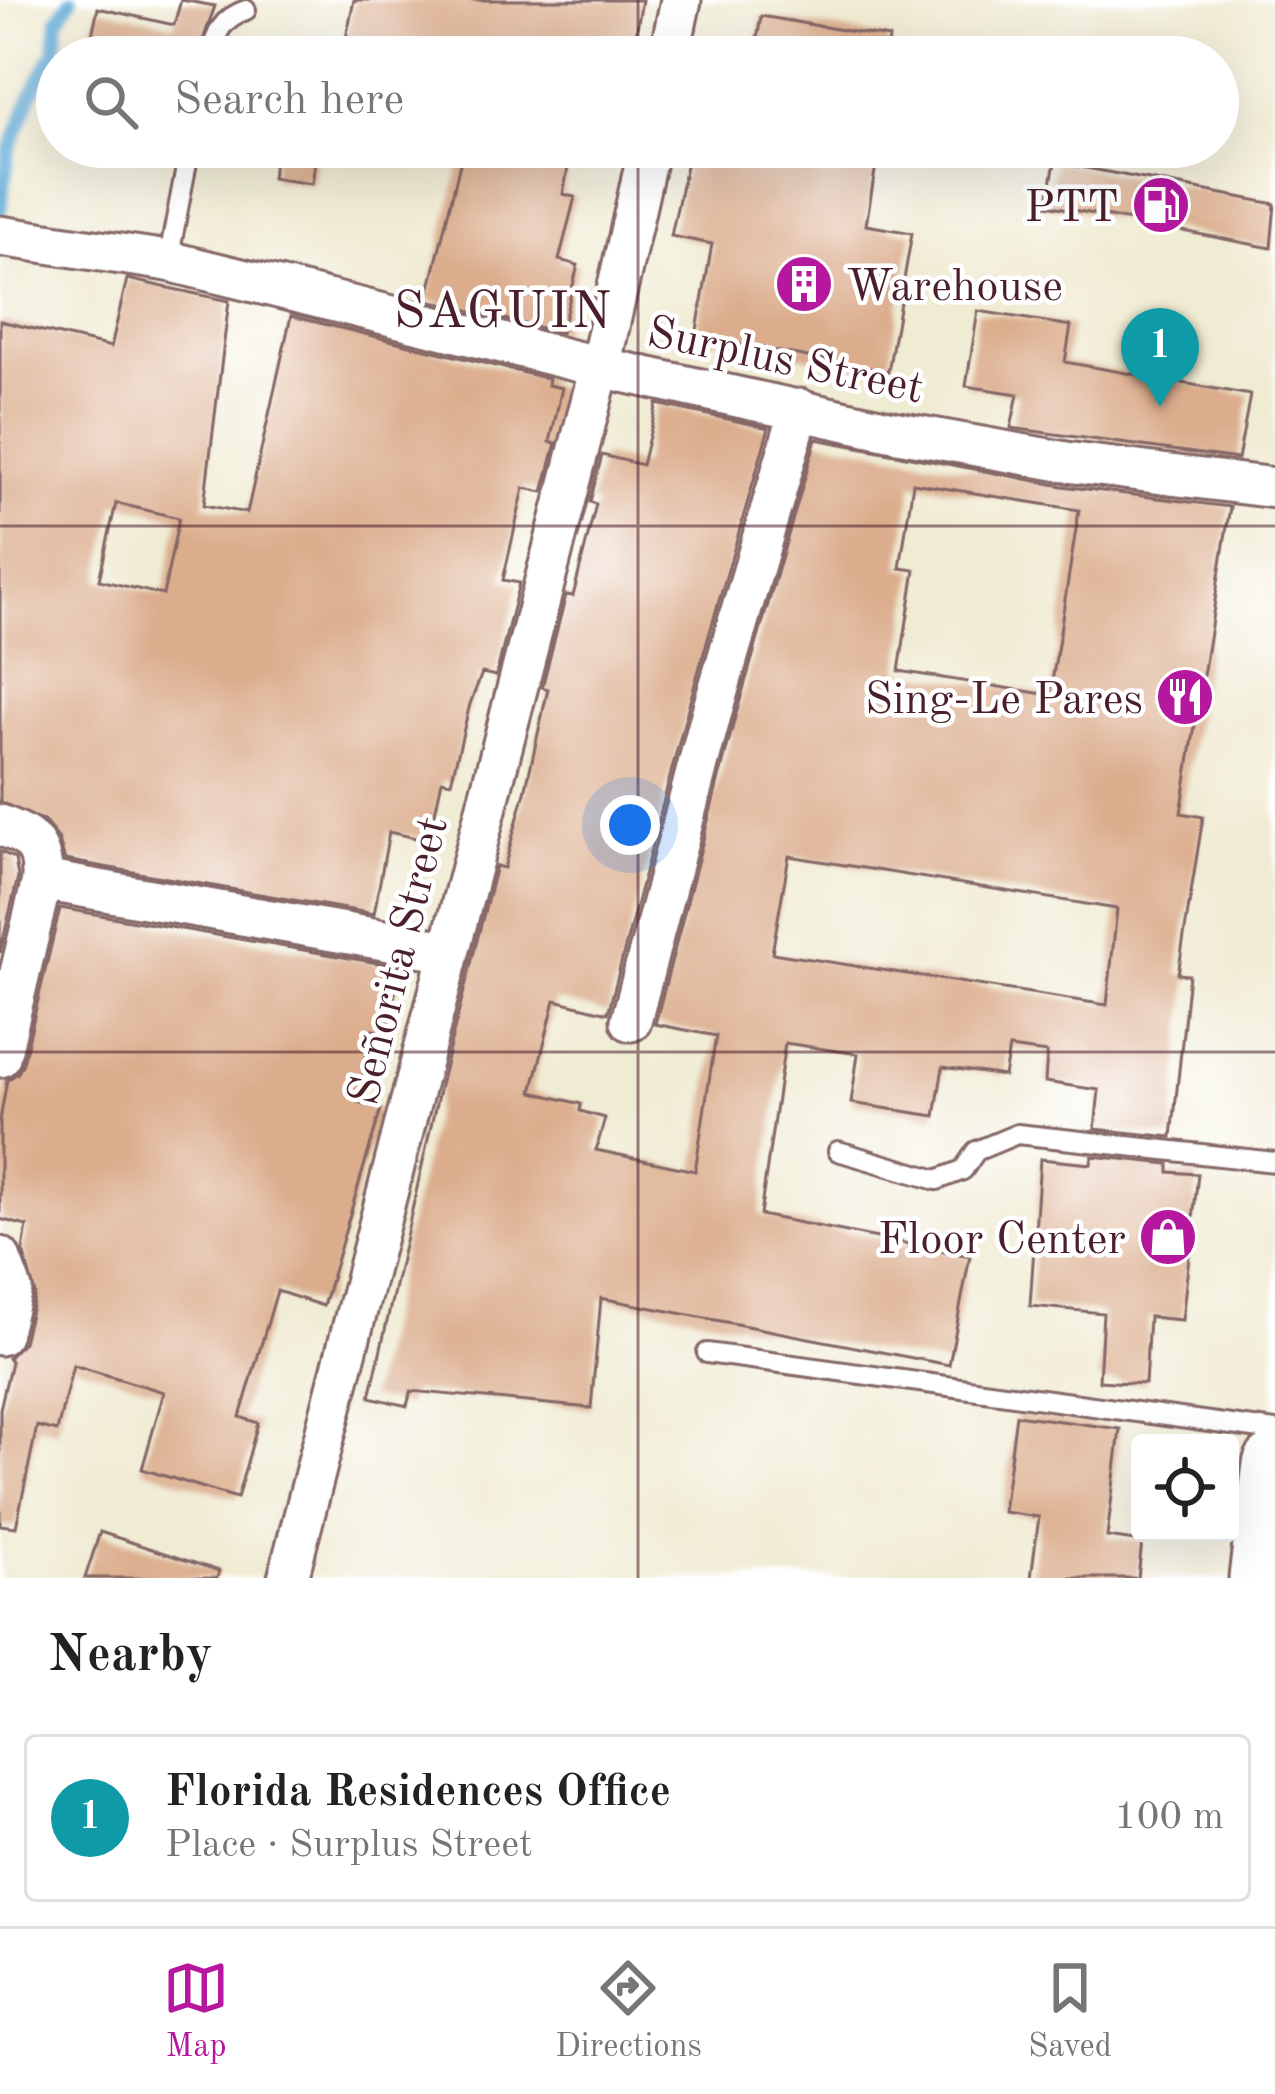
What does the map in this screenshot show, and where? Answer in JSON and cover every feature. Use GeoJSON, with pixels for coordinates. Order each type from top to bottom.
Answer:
{"type":"FeatureCollection","features":[{"type":"Feature","properties":{"kind":"highway"},"geometry":{"type":"LineString","coordinates":[[1261,1578],[1275,1466]]}},
{"type":"Feature","properties":{"kind":"street"},"geometry":{"type":"LineString","coordinates":[[673,36],[681,0]]}},
{"type":"Feature","properties":{"kind":"street","name":"Señorita Street"},"geometry":{"type":"LineString","coordinates":[[288,1578],[600,367],[644,168]]}},
{"type":"Feature","properties":{"kind":"street","name":"Surplus Street"},"geometry":{"type":"LineString","coordinates":[[8,237],[168,261],[600,367],[898,432],[1066,462],[1275,488]]}},
{"type":"Feature","properties":{"kind":"street"},"geometry":{"type":"LineString","coordinates":[[631,1021],[711,715],[800,409]]}},
{"type":"Feature","properties":{"kind":"street"},"geometry":{"type":"LineString","coordinates":[[0,826],[30,839],[43,857],[42,880],[0,1057]]}},
{"type":"Feature","properties":{"kind":"street"},"geometry":{"type":"LineString","coordinates":[[42,880],[447,951]]}},
{"type":"Feature","properties":{"kind":"street"},"geometry":{"type":"LineString","coordinates":[[0,1257],[12,1289],[0,1336]]}},
{"type":"Feature","properties":{"kind":"lane"},"geometry":{"type":"LineString","coordinates":[[215,36],[230,15],[246,10]]}},
{"type":"Feature","properties":{"kind":"lane"},"geometry":{"type":"LineString","coordinates":[[168,261],[186,168]]}},
{"type":"Feature","properties":{"kind":"lane"},"geometry":{"type":"LineString","coordinates":[[838,1151],[937,1180],[963,1169],[976,1151],[1017,1134],[1275,1162]]}},
{"type":"Feature","properties":{"kind":"lane"},"geometry":{"type":"LineString","coordinates":[[707,1353],[1275,1431]]}},
{"type":"Feature","properties":{"kind":"building"},"geometry":{"type":"Polygon","coordinates":[[[181,0],[215,6],[204,36],[92,36],[98,8],[174,25],[181,0]]]}},
{"type":"Feature","properties":{"kind":"building"},"geometry":{"type":"Polygon","coordinates":[[[354,0],[642,0],[636,36],[346,36],[354,0]]]}},
{"type":"Feature","properties":{"kind":"building"},"geometry":{"type":"Polygon","coordinates":[[[761,16],[877,36],[758,36],[761,16]]]}},
{"type":"Feature","properties":{"kind":"building"},"geometry":{"type":"Polygon","coordinates":[[[273,168],[314,168],[312,184],[272,178],[273,168]]]}},
{"type":"Feature","properties":{"kind":"building"},"geometry":{"type":"Polygon","coordinates":[[[459,168],[568,168],[563,194],[575,197],[559,260],[578,265],[561,333],[427,300],[459,168]]]}},
{"type":"Feature","properties":{"kind":"building","name":"Warehouse"},"geometry":{"type":"Polygon","coordinates":[[[686,168],[876,168],[866,225],[912,233],[888,372],[696,336],[712,244],[671,236],[686,168]]]}},
{"type":"Feature","properties":{"kind":"building","name":"PTT"},"geometry":{"type":"Polygon","coordinates":[[[1054,168],[1086,168],[1275,204],[1271,248],[1047,205],[1054,168]]]}},
{"type":"Feature","properties":{"kind":"building"},"geometry":{"type":"Polygon","coordinates":[[[127,279],[229,301],[204,505],[247,513],[291,316],[549,379],[548,385],[562,388],[550,442],[556,443],[543,492],[524,488],[503,580],[519,583],[496,676],[482,673],[451,782],[442,780],[429,841],[389,832],[374,914],[65,860],[58,838],[44,821],[0,802],[0,321],[111,347],[127,279]],[[116,503],[99,580],[163,595],[179,518],[116,503]]]}},
{"type":"Feature","properties":{"kind":"building"},"geometry":{"type":"Polygon","coordinates":[[[978,311],[1071,326],[1065,362],[1250,395],[1238,459],[1011,428],[1018,394],[966,386],[978,311]]]}},
{"type":"Feature","properties":{"kind":"building"},"geometry":{"type":"Polygon","coordinates":[[[657,404],[769,428],[688,708],[608,1013],[555,1000],[532,1092],[581,1104],[580,1111],[605,1118],[596,1150],[695,1171],[716,1036],[655,1024],[734,721],[816,439],[1062,486],[1230,507],[1181,813],[1203,817],[1178,974],[1189,975],[1172,1137],[1095,1129],[1099,1090],[1045,1082],[1047,1053],[1009,1048],[1004,1076],[943,1067],[935,1116],[851,1103],[858,1054],[785,1043],[760,1215],[970,1256],[949,1365],[601,1298],[591,1408],[411,1391],[407,1406],[370,1397],[442,1077],[496,866],[504,868],[525,792],[548,689],[542,687],[566,595],[573,596],[596,504],[590,502],[602,455],[642,465],[657,404]],[[913,483],[900,568],[915,570],[899,671],[1050,695],[1079,510],[913,483]],[[789,856],[772,953],[1107,1005],[1117,909],[789,856]]]}},
{"type":"Feature","properties":{"kind":"building"},"geometry":{"type":"Polygon","coordinates":[[[0,851],[15,859],[18,877],[0,953],[0,851]]]}},
{"type":"Feature","properties":{"kind":"building"},"geometry":{"type":"Polygon","coordinates":[[[60,908],[401,967],[386,1032],[371,1030],[358,1102],[381,1109],[323,1306],[277,1291],[240,1417],[258,1423],[237,1498],[142,1469],[164,1392],[73,1365],[57,1431],[37,1426],[16,1527],[0,1525],[0,1409],[8,1358],[23,1342],[35,1294],[23,1251],[27,1226],[0,1219],[0,1120],[7,1080],[23,1063],[60,908]]]}},
{"type":"Feature","properties":{"kind":"building"},"geometry":{"type":"Polygon","coordinates":[[[1092,1156],[1169,1164],[1169,1172],[1198,1174],[1182,1320],[1149,1317],[1145,1384],[1099,1381],[1103,1313],[1030,1306],[1040,1159],[1091,1164],[1092,1156]]]}},
{"type":"Feature","properties":{"kind":"building"},"geometry":{"type":"Polygon","coordinates":[[[1016,1415],[1120,1429],[1107,1537],[1142,1542],[1138,1578],[1031,1578],[1039,1517],[1003,1512],[1016,1415]]]}},
{"type":"Feature","properties":{"kind":"building"},"geometry":{"type":"Polygon","coordinates":[[[100,1532],[219,1571],[217,1578],[85,1578],[100,1532]]]}},
{"type":"Feature","properties":{"kind":"waterway"},"geometry":{"type":"LineString","coordinates":[[56,36],[58,19],[71,0]]}},
{"type":"Feature","properties":{"kind":"waterway"},"geometry":{"type":"LineString","coordinates":[[0,211],[9,152],[36,86]]}},
{"type":"Feature","properties":{"kind":"place","name":"PTT"},"geometry":{"type":"Point","coordinates":[1161,205]}},
{"type":"Feature","properties":{"kind":"place","name":"Warehouse"},"geometry":{"type":"Point","coordinates":[804,284]}},
{"type":"Feature","properties":{"kind":"place","name":"Florida Residences Office"},"geometry":{"type":"Point","coordinates":[1160,407]}},
{"type":"Feature","properties":{"kind":"place","name":"Sing-Le Pares"},"geometry":{"type":"Point","coordinates":[1185,697]}},
{"type":"Feature","properties":{"kind":"place","name":"Floor Center"},"geometry":{"type":"Point","coordinates":[1168,1237]}},
{"type":"Feature","properties":{"kind":"district","name":"SAGUIN"},"geometry":{"type":"Point","coordinates":[504,309]}}]}
